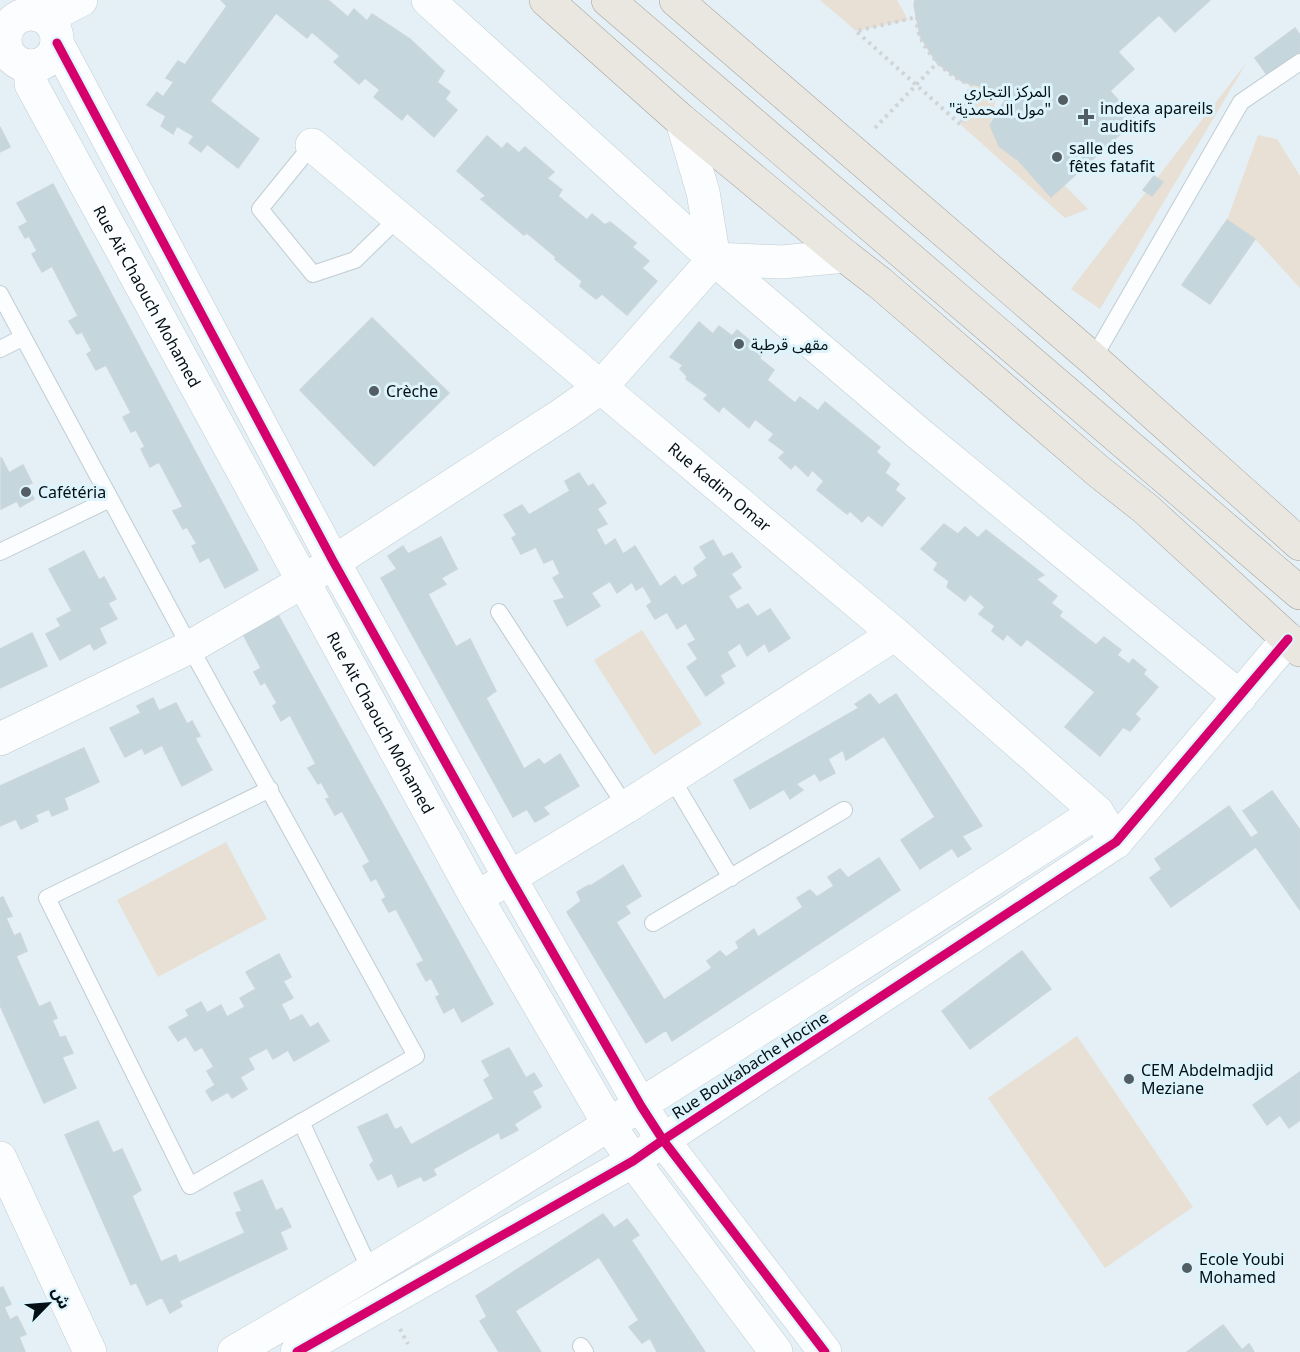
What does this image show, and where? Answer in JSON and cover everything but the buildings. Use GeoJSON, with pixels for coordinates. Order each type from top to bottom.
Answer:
{"type":"FeatureCollection","features":[{"type":"Feature","properties":{"kind":"main road"},"geometry":{"type":"LineString","coordinates":[[546,0],[682,121],[880,283],[1098,471],[1146,509],[1294,645]]}},
{"type":"Feature","properties":{"kind":"main road"},"geometry":{"type":"LineString","coordinates":[[608,0],[1300,593]]}},
{"type":"Feature","properties":{"kind":"main road"},"geometry":{"type":"LineString","coordinates":[[676,0],[1093,359],[1300,544]]}},
{"type":"Feature","properties":{"kind":"street"},"geometry":{"type":"LineString","coordinates":[[81,0],[26,24],[641,1106],[663,1140],[822,1351]]}},
{"type":"Feature","properties":{"kind":"street"},"geometry":{"type":"LineString","coordinates":[[428,0],[714,259],[917,432],[1240,698]]}},
{"type":"Feature","properties":{"kind":"street","name":"Rue Ait Chaouch Mohamed"},"geometry":{"type":"LineString","coordinates":[[26,24],[6,44],[15,60],[31,66],[31,84],[476,897],[610,1126],[633,1161],[776,1352]]}},
{"type":"Feature","properties":{"kind":"street"},"geometry":{"type":"LineString","coordinates":[[682,121],[703,192],[714,259]]}},
{"type":"Feature","properties":{"kind":"street","name":"Rue Kadim Omar"},"geometry":{"type":"LineString","coordinates":[[312,145],[895,634],[1097,813],[1116,842]]}},
{"type":"Feature","properties":{"kind":"street"},"geometry":{"type":"LineString","coordinates":[[714,259],[782,262],[845,256]]}},
{"type":"Feature","properties":{"kind":"street"},"geometry":{"type":"LineString","coordinates":[[0,739],[190,647],[304,581],[563,414],[600,388],[714,259]]}},
{"type":"Feature","properties":{"kind":"street"},"geometry":{"type":"LineString","coordinates":[[476,897],[626,807],[895,634]]}},
{"type":"Feature","properties":{"kind":"street","name":"Rue Boukabache Hocine"},"geometry":{"type":"LineString","coordinates":[[297,1352],[633,1161],[1116,842],[1240,698],[1294,645]]}},
{"type":"Feature","properties":{"kind":"street"},"geometry":{"type":"LineString","coordinates":[[234,1352],[371,1272],[610,1126],[1097,813]]}},
{"type":"Feature","properties":{"kind":"street"},"geometry":{"type":"LineString","coordinates":[[0,1158],[90,1352]]}},
{"type":"Feature","properties":{"kind":"lane"},"geometry":{"type":"LineString","coordinates":[[1093,359],[1241,102],[1300,62]]}},
{"type":"Feature","properties":{"kind":"lane"},"geometry":{"type":"LineString","coordinates":[[312,145],[260,209],[313,274],[355,260],[399,217]]}},
{"type":"Feature","properties":{"kind":"lane"},"geometry":{"type":"LineString","coordinates":[[0,294],[190,647],[270,789],[416,1056],[190,1186],[47,898],[270,789]]}},
{"type":"Feature","properties":{"kind":"lane"},"geometry":{"type":"LineString","coordinates":[[0,349],[22,338]]}},
{"type":"Feature","properties":{"kind":"lane"},"geometry":{"type":"LineString","coordinates":[[0,552],[110,499]]}},
{"type":"Feature","properties":{"kind":"lane"},"geometry":{"type":"LineString","coordinates":[[499,612],[626,807]]}},
{"type":"Feature","properties":{"kind":"lane"},"geometry":{"type":"LineString","coordinates":[[671,777],[731,878]]}},
{"type":"Feature","properties":{"kind":"lane"},"geometry":{"type":"LineString","coordinates":[[653,923],[844,810]]}},
{"type":"Feature","properties":{"kind":"lane"},"geometry":{"type":"LineString","coordinates":[[301,1122],[386,1301]]}},
{"type":"Feature","properties":{"kind":"path"},"geometry":{"type":"LineString","coordinates":[[916,17],[920,36],[937,63],[963,82],[971,84],[961,125],[916,85],[856,32],[916,17]]}},
{"type":"Feature","properties":{"kind":"path"},"geometry":{"type":"LineString","coordinates":[[852,151],[937,63]]}},
{"type":"Feature","properties":{"kind":"shaded area"},"geometry":{"type":"Polygon","coordinates":[[[820,0],[897,0],[908,20],[856,31],[820,0]]]}},
{"type":"Feature","properties":{"kind":"shaded area"},"geometry":{"type":"Polygon","coordinates":[[[1247,62],[1100,309],[1071,289],[1247,62]]]}},
{"type":"Feature","properties":{"kind":"shaded area"},"geometry":{"type":"Polygon","coordinates":[[[971,84],[998,91],[990,125],[999,145],[1016,159],[1051,197],[1064,185],[1088,209],[1065,218],[961,125],[971,84]]]}},
{"type":"Feature","properties":{"kind":"shaded area"},"geometry":{"type":"Polygon","coordinates":[[[1258,135],[1277,139],[1300,176],[1300,288],[1255,239],[1227,220],[1258,135]]]}},
{"type":"Feature","properties":{"kind":"shaded area"},"geometry":{"type":"Polygon","coordinates":[[[642,630],[702,724],[654,755],[594,660],[642,630]]]}},
{"type":"Feature","properties":{"kind":"shaded area"},"geometry":{"type":"Polygon","coordinates":[[[226,842],[267,919],[158,977],[117,900],[226,842]]]}},
{"type":"Feature","properties":{"kind":"shaded area"},"geometry":{"type":"Polygon","coordinates":[[[1077,1036],[1193,1207],[1105,1268],[988,1098],[1077,1036]]]}},
{"type":"Feature","properties":{"kind":"cycle path"},"geometry":{"type":"LineString","coordinates":[[57,43],[333,561],[510,878],[641,1106],[663,1140],[825,1352]]}},
{"type":"Feature","properties":{"kind":"cycle path"},"geometry":{"type":"LineString","coordinates":[[297,1352],[633,1161],[1116,842],[1288,639]]}},
{"type":"Feature","properties":{"kind":"place","name":"المركز التجاري \"مول المحمدية\""},"geometry":{"type":"Point","coordinates":[1063,100]}},
{"type":"Feature","properties":{"kind":"place","name":"indexa apareils auditifs"},"geometry":{"type":"Point","coordinates":[1086,117]}},
{"type":"Feature","properties":{"kind":"place","name":"salle des fêtes fatafit"},"geometry":{"type":"Point","coordinates":[1057,157]}},
{"type":"Feature","properties":{"kind":"place","name":"مقهى قرطبة"},"geometry":{"type":"Point","coordinates":[739,344]}},
{"type":"Feature","properties":{"kind":"place","name":"Crèche"},"geometry":{"type":"Point","coordinates":[374,391]}},
{"type":"Feature","properties":{"kind":"place","name":"Cafétéria"},"geometry":{"type":"Point","coordinates":[26,492]}},
{"type":"Feature","properties":{"kind":"place","name":"CEM Abdelmadjid Meziane"},"geometry":{"type":"Point","coordinates":[1129,1079]}},
{"type":"Feature","properties":{"kind":"place","name":"Ecole Youbi Mohamed"},"geometry":{"type":"Point","coordinates":[1187,1268]}}]}
